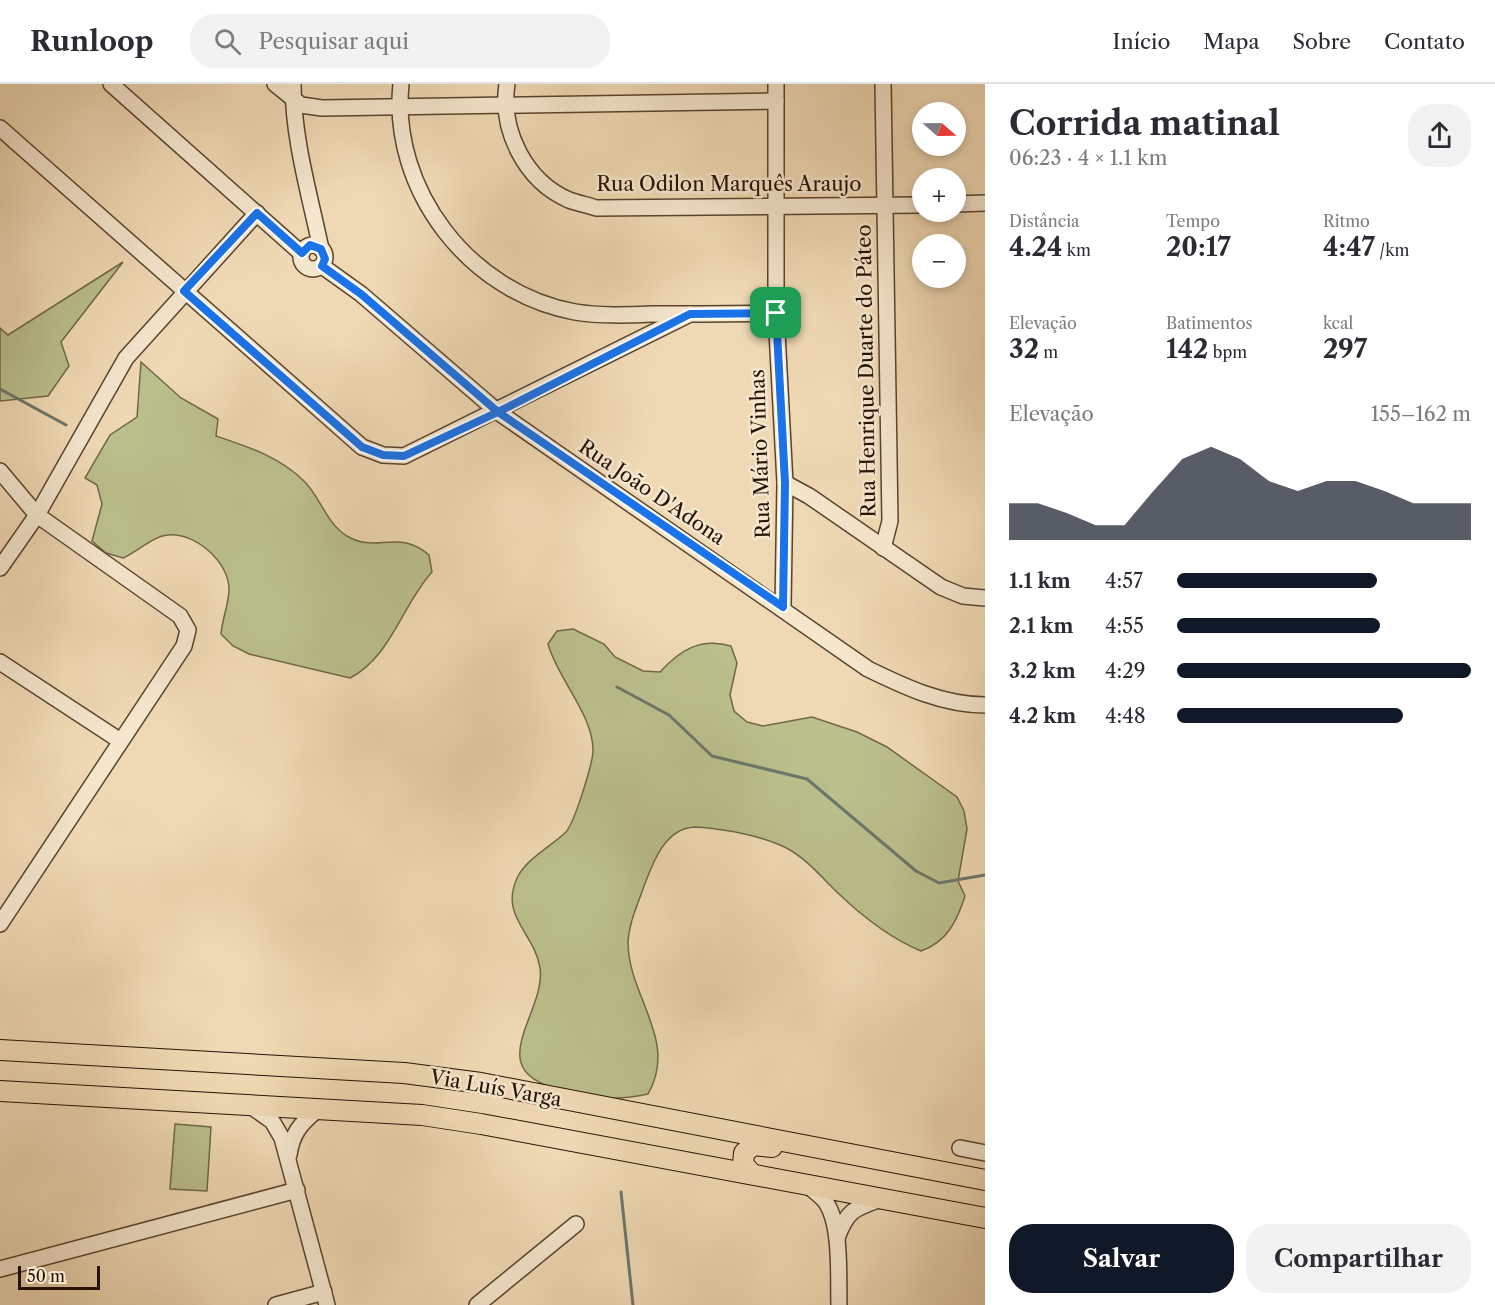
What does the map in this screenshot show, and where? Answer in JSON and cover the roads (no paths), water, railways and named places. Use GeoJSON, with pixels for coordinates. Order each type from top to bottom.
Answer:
{"type":"FeatureCollection","features":[{"type":"Feature","properties":{"kind":"main road","name":"Via Luís Varga"},"geometry":{"type":"LineString","coordinates":[[0,1050],[415,1074],[481,1083],[985,1180]]}},
{"type":"Feature","properties":{"kind":"main road","name":"Via Luís Varga"},"geometry":{"type":"LineString","coordinates":[[0,1091],[316,1111],[422,1115],[985,1218]]}},
{"type":"Feature","properties":{"kind":"main road"},"geometry":{"type":"LineString","coordinates":[[752,1174],[743,1164],[743,1158],[747,1149],[753,1145],[821,1157],[836,1153]]}},
{"type":"Feature","properties":{"kind":"street"},"geometry":{"type":"LineString","coordinates":[[111,84],[302,253]]}},
{"type":"Feature","properties":{"kind":"street"},"geometry":{"type":"LineString","coordinates":[[275,84],[293,92],[302,105],[322,108],[776,101]]}},
{"type":"Feature","properties":{"kind":"street"},"geometry":{"type":"LineString","coordinates":[[400,84],[398,106],[403,144],[416,185],[439,225],[471,260],[505,285],[540,303],[576,312],[776,313]]}},
{"type":"Feature","properties":{"kind":"street","name":"Rua Odilon Marquês Araujo"},"geometry":{"type":"LineString","coordinates":[[507,84],[504,104],[510,134],[524,162],[542,182],[568,199],[596,208],[912,205]]}},
{"type":"Feature","properties":{"kind":"street","name":"Rua Mário Vinhas"},"geometry":{"type":"LineString","coordinates":[[776,84],[776,313],[785,483],[783,607]]}},
{"type":"Feature","properties":{"kind":"street","name":"Rua Henrique Duarte do Páteo"},"geometry":{"type":"LineString","coordinates":[[883,548],[890,521],[884,84]]}},
{"type":"Feature","properties":{"kind":"street"},"geometry":{"type":"LineString","coordinates":[[293,92],[321,249],[325,259],[322,266],[315,269],[307,268],[302,261],[302,253],[310,245],[321,249]]}},
{"type":"Feature","properties":{"kind":"street"},"geometry":{"type":"LineString","coordinates":[[0,128],[362,447],[383,455],[404,456],[498,412],[690,314]]}},
{"type":"Feature","properties":{"kind":"street"},"geometry":{"type":"LineString","coordinates":[[966,204],[985,203]]}},
{"type":"Feature","properties":{"kind":"street"},"geometry":{"type":"LineString","coordinates":[[0,568],[37,515],[126,358],[184,291],[257,213]]}},
{"type":"Feature","properties":{"kind":"street","name":"Rua João D'Adona"},"geometry":{"type":"LineString","coordinates":[[322,266],[361,294],[498,412],[783,607],[868,669],[903,686],[942,699],[985,705]]}},
{"type":"Feature","properties":{"kind":"street"},"geometry":{"type":"LineString","coordinates":[[0,471],[37,515],[180,616],[188,630],[184,646],[119,740],[0,924]]}},
{"type":"Feature","properties":{"kind":"street"},"geometry":{"type":"LineString","coordinates":[[785,483],[808,496],[940,587],[963,596],[985,598]]}},
{"type":"Feature","properties":{"kind":"street"},"geometry":{"type":"LineString","coordinates":[[0,662],[119,740]]}},
{"type":"Feature","properties":{"kind":"street"},"geometry":{"type":"LineString","coordinates":[[252,1107],[272,1121],[282,1138],[325,1299],[276,1305]]}},
{"type":"Feature","properties":{"kind":"street"},"geometry":{"type":"LineString","coordinates":[[289,1158],[292,1138],[301,1124],[316,1111]]}},
{"type":"Feature","properties":{"kind":"street"},"geometry":{"type":"LineString","coordinates":[[960,1148],[985,1153]]}},
{"type":"Feature","properties":{"kind":"street"},"geometry":{"type":"LineString","coordinates":[[807,1185],[825,1202],[832,1217],[837,1240],[839,1305]]}},
{"type":"Feature","properties":{"kind":"street"},"geometry":{"type":"LineString","coordinates":[[0,1269],[297,1190]]}},
{"type":"Feature","properties":{"kind":"street"},"geometry":{"type":"LineString","coordinates":[[837,1240],[844,1219],[855,1208],[883,1199]]}},
{"type":"Feature","properties":{"kind":"street"},"geometry":{"type":"LineString","coordinates":[[477,1305],[576,1224]]}},
{"type":"Feature","properties":{"kind":"waterway"},"geometry":{"type":"LineString","coordinates":[[0,389],[66,425]]}},
{"type":"Feature","properties":{"kind":"waterway"},"geometry":{"type":"LineString","coordinates":[[617,687],[669,715],[712,756],[807,779],[916,871],[939,883],[985,875]]}},
{"type":"Feature","properties":{"kind":"waterway"},"geometry":{"type":"LineString","coordinates":[[621,1192],[633,1305]]}}]}
